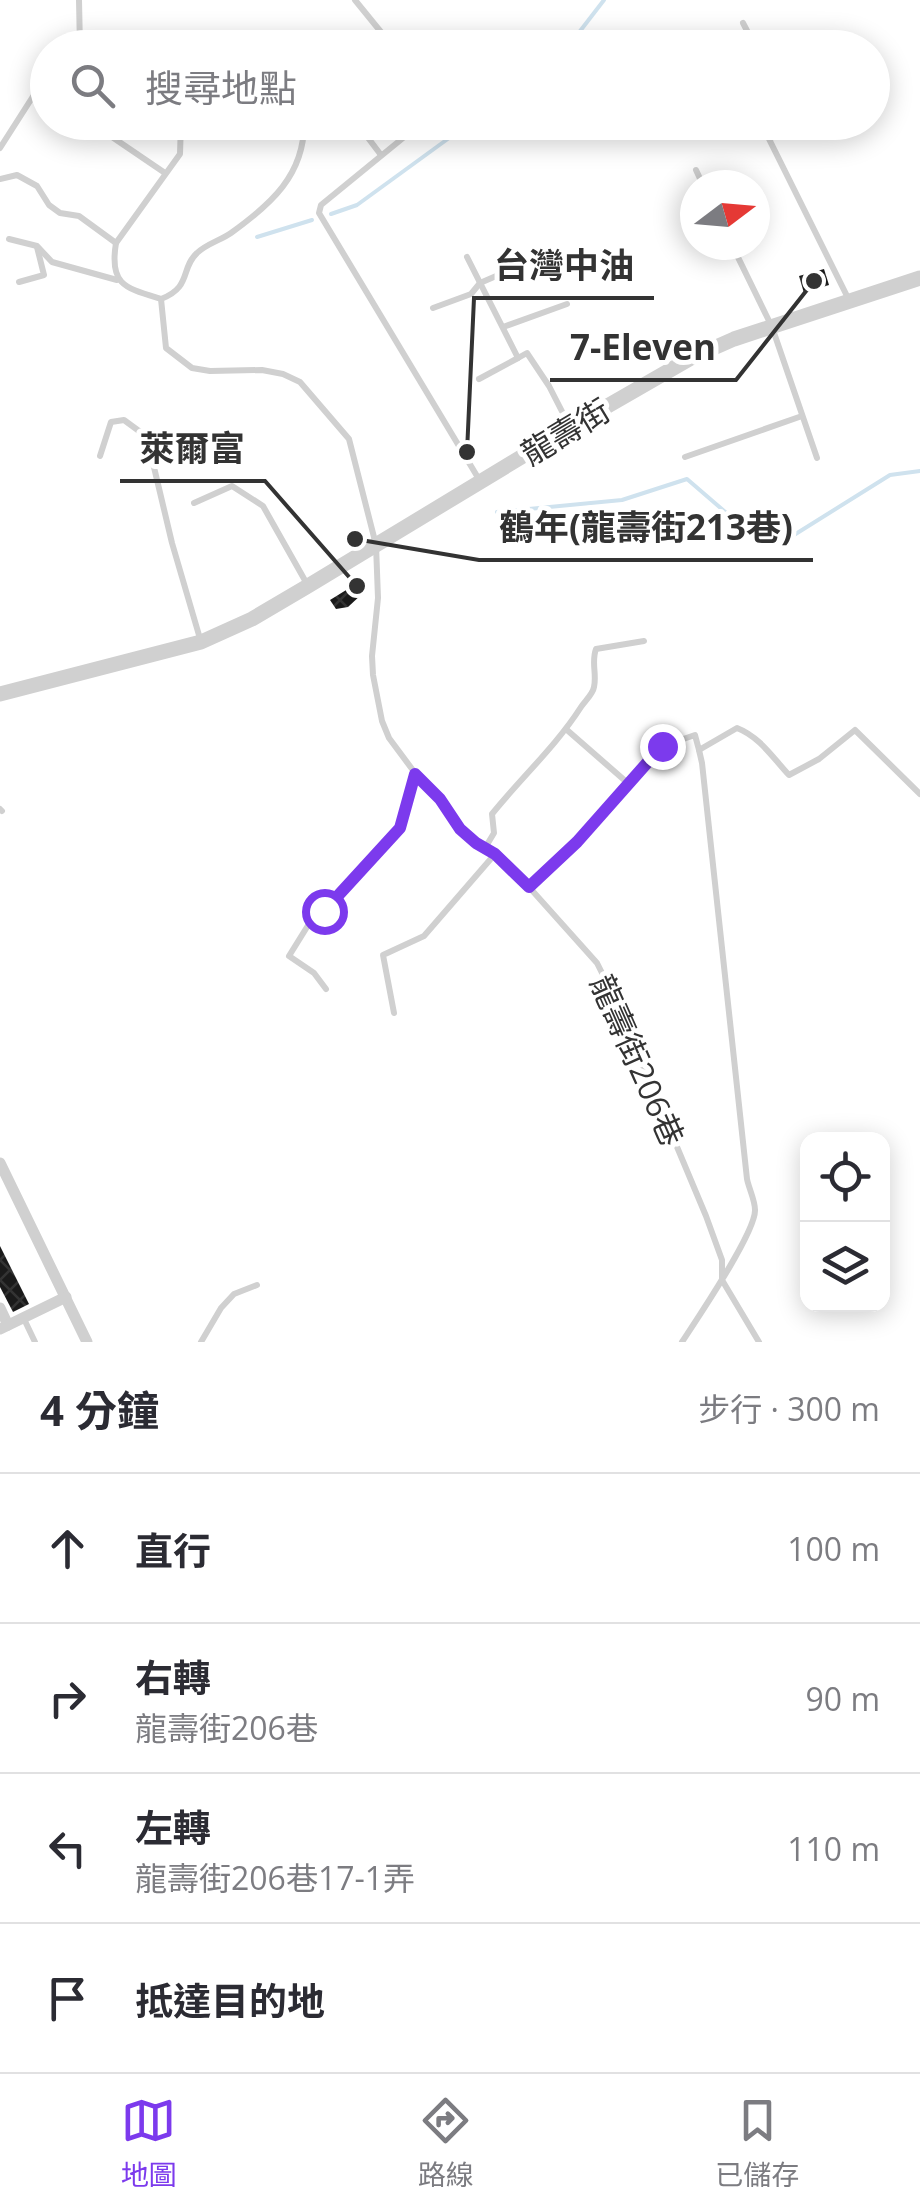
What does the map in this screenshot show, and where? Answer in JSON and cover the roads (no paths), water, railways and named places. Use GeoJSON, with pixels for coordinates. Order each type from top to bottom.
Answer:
{"type":"FeatureCollection","features":[{"type":"Feature","properties":{"kind":"street","name":"龍壽街"},"geometry":{"type":"LineString","coordinates":[[0,694],[201,642],[252,619],[691,358],[734,339],[920,278]]}},
{"type":"Feature","properties":{"kind":"street"},"geometry":{"type":"LineString","coordinates":[[2,1171],[87,1342]]}},
{"type":"Feature","properties":{"kind":"street"},"geometry":{"type":"LineString","coordinates":[[0,1308],[4,1327],[66,1297]]}},
{"type":"Feature","properties":{"kind":"lane"},"geometry":{"type":"LineString","coordinates":[[79,0],[80,30]]}},
{"type":"Feature","properties":{"kind":"lane"},"geometry":{"type":"LineString","coordinates":[[356,0],[380,30]]}},
{"type":"Feature","properties":{"kind":"lane"},"geometry":{"type":"LineString","coordinates":[[744,23],[747,30]]}},
{"type":"Feature","properties":{"kind":"lane"},"geometry":{"type":"LineString","coordinates":[[0,148],[30,102]]}},
{"type":"Feature","properties":{"kind":"lane"},"geometry":{"type":"LineString","coordinates":[[116,140],[165,173]]}},
{"type":"Feature","properties":{"kind":"lane"},"geometry":{"type":"LineString","coordinates":[[180,140],[180,154],[116,243],[114,258],[115,274],[124,286],[160,299],[173,294],[185,280],[196,253],[228,235],[282,191],[303,140]]}},
{"type":"Feature","properties":{"kind":"lane"},"geometry":{"type":"LineString","coordinates":[[370,140],[382,156]]}},
{"type":"Feature","properties":{"kind":"lane"},"geometry":{"type":"LineString","coordinates":[[400,140],[321,206],[320,213],[480,481]]}},
{"type":"Feature","properties":{"kind":"lane"},"geometry":{"type":"LineString","coordinates":[[770,140],[850,301]]}},
{"type":"Feature","properties":{"kind":"lane"},"geometry":{"type":"LineString","coordinates":[[0,179],[17,175],[27,180],[37,186],[48,205],[60,213],[79,216],[116,243]]}},
{"type":"Feature","properties":{"kind":"lane"},"geometry":{"type":"LineString","coordinates":[[9,239],[37,246],[52,262],[118,280]]}},
{"type":"Feature","properties":{"kind":"lane"},"geometry":{"type":"LineString","coordinates":[[19,282],[44,274],[37,246]]}},
{"type":"Feature","properties":{"kind":"lane"},"geometry":{"type":"LineString","coordinates":[[467,257],[518,358]]}},
{"type":"Feature","properties":{"kind":"lane"},"geometry":{"type":"LineString","coordinates":[[739,260],[772,326],[816,458]]}},
{"type":"Feature","properties":{"kind":"lane"},"geometry":{"type":"LineString","coordinates":[[433,308],[471,294],[480,283],[524,264]]}},
{"type":"Feature","properties":{"kind":"lane","name":"龍壽街206巷"},"geometry":{"type":"LineString","coordinates":[[160,299],[166,348],[192,368],[283,374],[300,382],[349,440],[376,545],[378,598],[372,656],[382,721],[389,738],[460,829],[495,854],[529,887],[596,963],[615,999],[706,1216],[722,1260],[722,1280],[758,1342]]}},
{"type":"Feature","properties":{"kind":"lane"},"geometry":{"type":"LineString","coordinates":[[503,328],[567,304]]}},
{"type":"Feature","properties":{"kind":"lane"},"geometry":{"type":"LineString","coordinates":[[479,379],[527,353],[550,386],[570,428]]}},
{"type":"Feature","properties":{"kind":"lane"},"geometry":{"type":"LineString","coordinates":[[685,457],[802,416]]}},
{"type":"Feature","properties":{"kind":"lane"},"geometry":{"type":"LineString","coordinates":[[100,456],[111,422],[124,420],[148,442],[201,642]]}},
{"type":"Feature","properties":{"kind":"lane"},"geometry":{"type":"LineString","coordinates":[[194,504],[232,486],[263,506],[308,586]]}},
{"type":"Feature","properties":{"kind":"lane"},"geometry":{"type":"LineString","coordinates":[[485,848],[494,833],[492,814],[567,730],[594,688],[592,666],[596,649],[644,641]]}},
{"type":"Feature","properties":{"kind":"lane"},"geometry":{"type":"LineString","coordinates":[[699,750],[737,728],[761,743],[789,775],[819,759],[856,730],[920,794]]}},
{"type":"Feature","properties":{"kind":"lane"},"geometry":{"type":"LineString","coordinates":[[567,730],[630,785]]}},
{"type":"Feature","properties":{"kind":"lane"},"geometry":{"type":"LineString","coordinates":[[529,887],[577,842],[662,746],[695,734],[702,764],[747,1179],[756,1211],[722,1280],[682,1342]]}},
{"type":"Feature","properties":{"kind":"lane"},"geometry":{"type":"LineString","coordinates":[[326,989],[314,973],[289,956],[312,919],[324,911],[400,828],[415,774]]}},
{"type":"Feature","properties":{"kind":"lane"},"geometry":{"type":"LineString","coordinates":[[394,1013],[382,955],[424,936],[495,854]]}},
{"type":"Feature","properties":{"kind":"lane"},"geometry":{"type":"LineString","coordinates":[[201,1342],[234,1294],[257,1285]]}},
{"type":"Feature","properties":{"kind":"lane"},"geometry":{"type":"LineString","coordinates":[[24,1318],[35,1342]]}},
{"type":"Feature","properties":{"kind":"waterway"},"geometry":{"type":"LineString","coordinates":[[581,30],[604,0]]}},
{"type":"Feature","properties":{"kind":"waterway"},"geometry":{"type":"LineString","coordinates":[[331,214],[357,205],[446,140]]}},
{"type":"Feature","properties":{"kind":"waterway"},"geometry":{"type":"LineString","coordinates":[[257,237],[312,220]]}},
{"type":"Feature","properties":{"kind":"waterway"},"geometry":{"type":"LineString","coordinates":[[497,512],[622,500],[687,479],[738,523],[794,535],[890,475],[920,471]]}},
{"type":"Feature","properties":{"kind":"place","name":"7-Eleven"},"geometry":{"type":"Point","coordinates":[814,281]}},
{"type":"Feature","properties":{"kind":"place","name":"台灣中油"},"geometry":{"type":"Point","coordinates":[467,452]}},
{"type":"Feature","properties":{"kind":"place","name":"鶴年(龍壽街213巷)"},"geometry":{"type":"Point","coordinates":[355,539]}},
{"type":"Feature","properties":{"kind":"place","name":"萊爾富"},"geometry":{"type":"Point","coordinates":[357,586]}}]}
